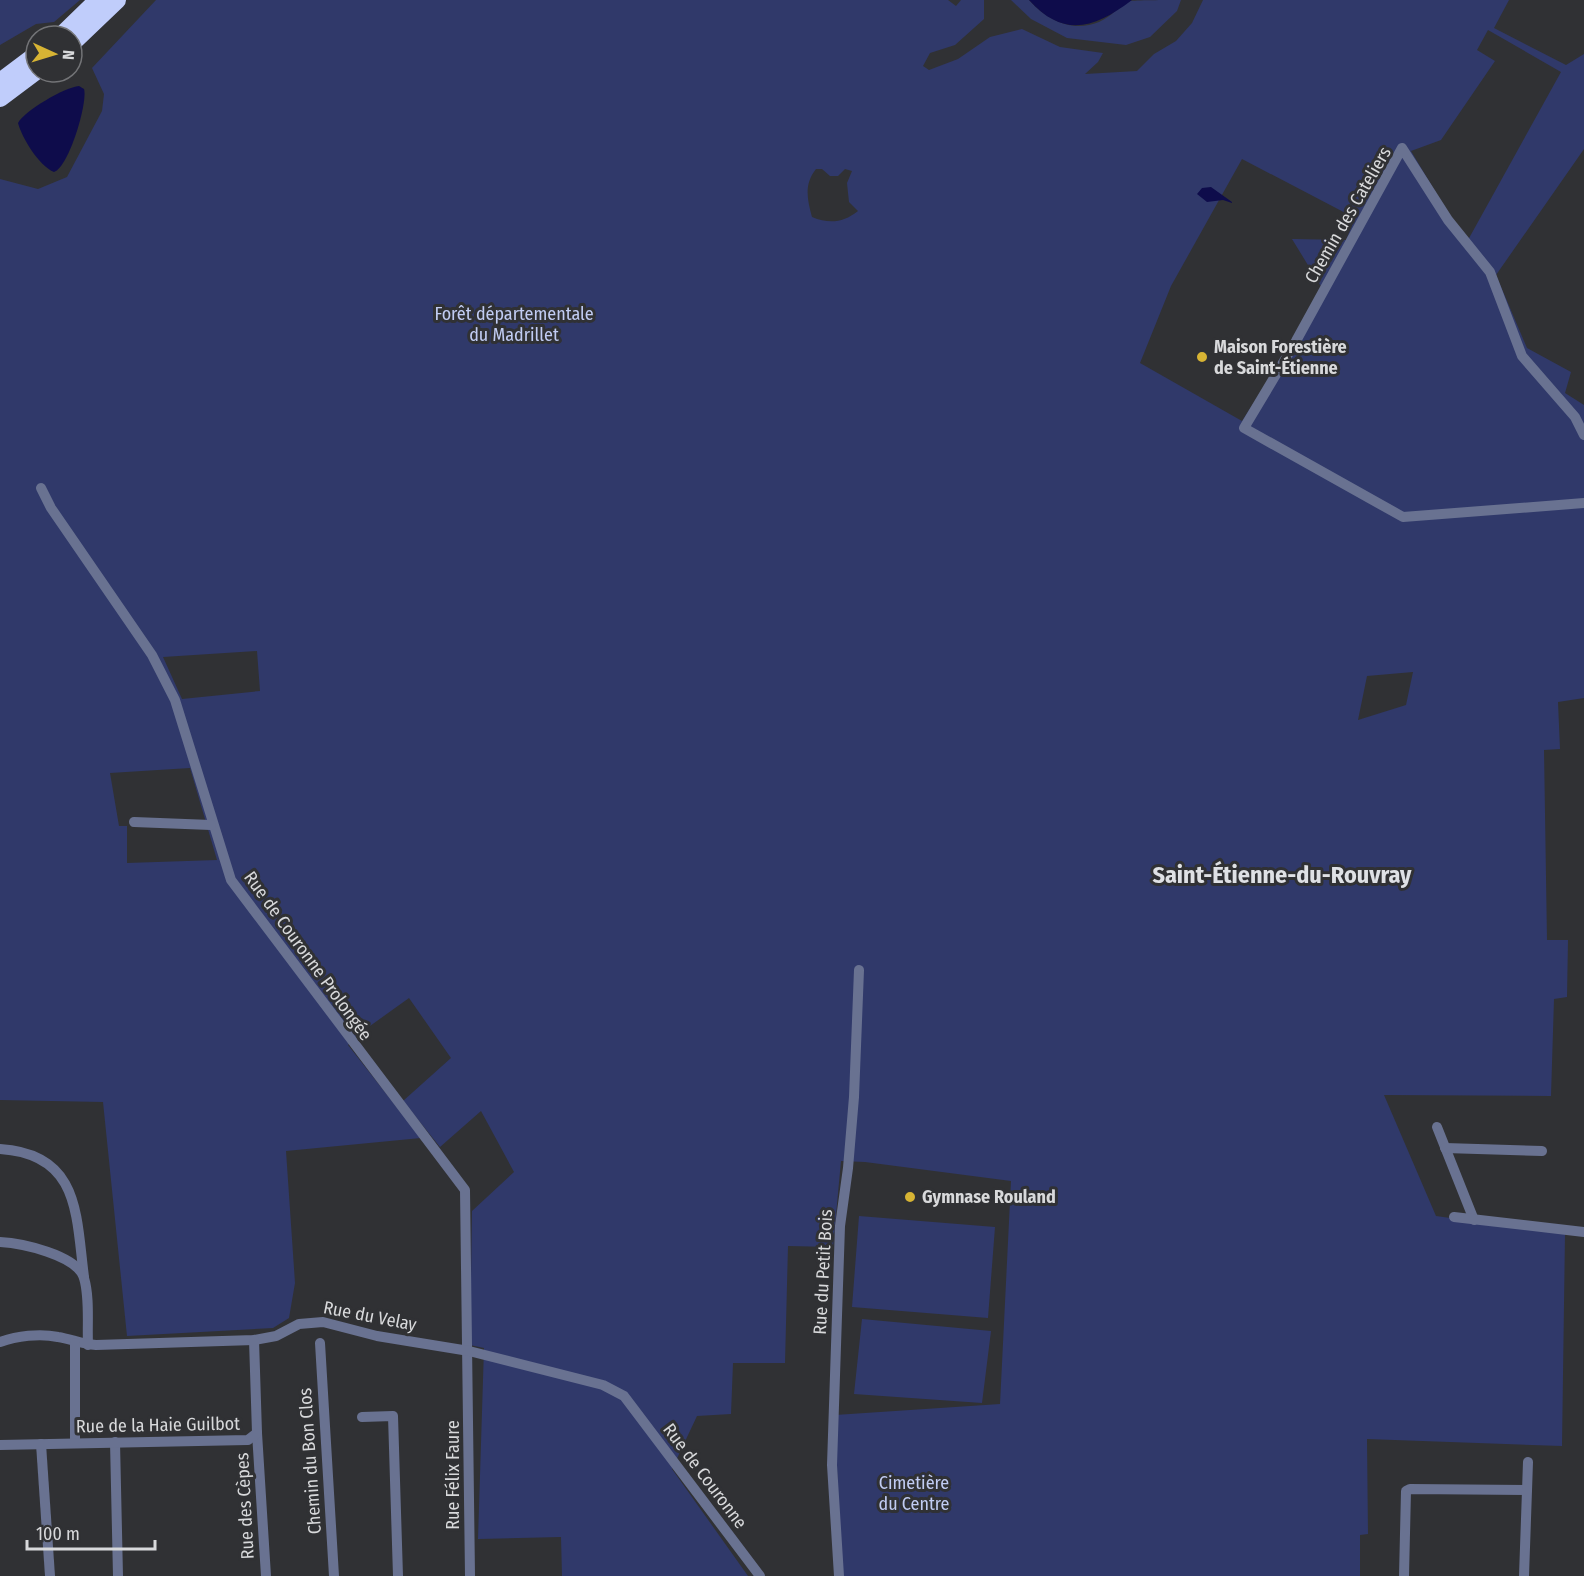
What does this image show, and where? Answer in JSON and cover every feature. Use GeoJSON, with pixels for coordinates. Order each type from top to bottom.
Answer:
{"type":"FeatureCollection","features":[{"type":"Feature","properties":{"kind":"highway"},"geometry":{"type":"LineString","coordinates":[[74,24],[99,0]]}},
{"type":"Feature","properties":{"kind":"highway"},"geometry":{"type":"LineString","coordinates":[[84,32],[117,0]]}},
{"type":"Feature","properties":{"kind":"highway"},"geometry":{"type":"LineString","coordinates":[[0,82],[24,64]]}},
{"type":"Feature","properties":{"kind":"highway"},"geometry":{"type":"LineString","coordinates":[[0,98],[24,80]]}},
{"type":"Feature","properties":{"kind":"street","name":"Chemin des Cateliers"},"geometry":{"type":"LineString","coordinates":[[1584,435],[1575,417],[1522,356],[1490,272],[1448,220],[1402,148],[1296,341],[1244,428],[1403,517],[1584,502]]}},
{"type":"Feature","properties":{"kind":"street","name":"Rue de Couronne Prolongée"},"geometry":{"type":"LineString","coordinates":[[41,488],[51,508],[157,664],[175,700],[187,735],[211,825],[231,880],[465,1190],[466,1204]]}},
{"type":"Feature","properties":{"kind":"street"},"geometry":{"type":"LineString","coordinates":[[134,822],[211,825]]}},
{"type":"Feature","properties":{"kind":"street","name":"Rue du Petit Bois"},"geometry":{"type":"LineString","coordinates":[[839,1576],[832,1465],[840,1226],[849,1168],[859,970]]}},
{"type":"Feature","properties":{"kind":"street"},"geometry":{"type":"LineString","coordinates":[[1437,1127],[1474,1220]]}},
{"type":"Feature","properties":{"kind":"street"},"geometry":{"type":"LineString","coordinates":[[1445,1148],[1542,1151]]}},
{"type":"Feature","properties":{"kind":"street"},"geometry":{"type":"LineString","coordinates":[[0,1149],[21,1150],[60,1174],[75,1202],[84,1277],[88,1345]]}},
{"type":"Feature","properties":{"kind":"street","name":"Rue Félix Faure"},"geometry":{"type":"LineString","coordinates":[[466,1204],[470,1576]]}},
{"type":"Feature","properties":{"kind":"street"},"geometry":{"type":"LineString","coordinates":[[1454,1217],[1584,1232]]}},
{"type":"Feature","properties":{"kind":"street"},"geometry":{"type":"LineString","coordinates":[[0,1242],[44,1250],[75,1265],[84,1277]]}},
{"type":"Feature","properties":{"kind":"street","name":"Rue du Velay"},"geometry":{"type":"LineString","coordinates":[[0,1342],[12,1337],[58,1337],[88,1345],[254,1340],[276,1336],[299,1324],[311,1322],[469,1351],[603,1385],[624,1395]]}},
{"type":"Feature","properties":{"kind":"street","name":"Rue de la Haie Guilbot"},"geometry":{"type":"LineString","coordinates":[[0,1445],[248,1440],[257,1433],[254,1340]]}},
{"type":"Feature","properties":{"kind":"street"},"geometry":{"type":"LineString","coordinates":[[75,1343],[75,1443]]}},
{"type":"Feature","properties":{"kind":"street","name":"Chemin du Bon Clos"},"geometry":{"type":"LineString","coordinates":[[320,1343],[334,1576]]}},
{"type":"Feature","properties":{"kind":"street","name":"Rue de Couronne"},"geometry":{"type":"LineString","coordinates":[[624,1395],[760,1576]]}},
{"type":"Feature","properties":{"kind":"street"},"geometry":{"type":"LineString","coordinates":[[362,1417],[393,1416],[398,1576]]}},
{"type":"Feature","properties":{"kind":"street","name":"Rue des Cèpes"},"geometry":{"type":"LineString","coordinates":[[257,1433],[266,1576]]}},
{"type":"Feature","properties":{"kind":"street"},"geometry":{"type":"LineString","coordinates":[[115,1442],[118,1576]]}},
{"type":"Feature","properties":{"kind":"street"},"geometry":{"type":"LineString","coordinates":[[41,1444],[50,1576]]}},
{"type":"Feature","properties":{"kind":"street"},"geometry":{"type":"LineString","coordinates":[[1524,1576],[1528,1462]]}},
{"type":"Feature","properties":{"kind":"street"},"geometry":{"type":"LineString","coordinates":[[1404,1576],[1406,1491],[1410,1489],[1527,1490]]}},
{"type":"Feature","properties":{"kind":"green space"},"geometry":{"type":"Polygon","coordinates":[[[0,0],[80,0],[54,22],[24,24],[24,31],[0,45],[0,0]]]}},
{"type":"Feature","properties":{"kind":"green space"},"geometry":{"type":"Polygon","coordinates":[[[156,0],[948,0],[956,6],[961,0],[984,0],[984,19],[955,45],[930,53],[923,66],[929,70],[958,59],[990,37],[1022,29],[1060,47],[1103,53],[1098,62],[1085,74],[1137,71],[1154,54],[1176,41],[1192,23],[1203,0],[1509,0],[1494,28],[1566,65],[1584,54],[1584,149],[1496,275],[1527,348],[1571,372],[1565,393],[1584,405],[1584,698],[1558,702],[1560,749],[1544,750],[1547,940],[1568,940],[1567,997],[1554,999],[1551,1096],[1384,1095],[1436,1216],[1565,1234],[1562,1446],[1367,1439],[1368,1534],[1360,1535],[1360,1576],[841,1576],[835,1415],[1000,1404],[1011,1181],[865,1162],[841,1161],[833,1247],[788,1246],[785,1363],[733,1363],[731,1414],[697,1416],[672,1469],[748,1576],[562,1576],[561,1537],[478,1539],[484,1348],[470,1345],[472,1211],[514,1172],[481,1111],[440,1147],[403,1101],[451,1058],[409,998],[356,1036],[348,1045],[421,1138],[286,1151],[295,1283],[289,1318],[273,1328],[127,1336],[103,1102],[0,1100],[0,179],[38,189],[67,177],[102,111],[104,94],[92,68],[156,0]],[[1488,30],[1477,50],[1495,61],[1441,140],[1411,151],[1451,218],[1468,240],[1561,72],[1488,30]],[[1242,159],[1171,286],[1140,363],[1242,421],[1283,357],[1322,288],[1292,239],[1346,240],[1355,218],[1242,159]],[[816,169],[810,180],[808,198],[812,217],[824,221],[836,221],[847,218],[858,211],[849,202],[847,183],[852,171],[845,169],[838,176],[830,176],[822,169],[816,169]],[[257,651],[163,657],[182,699],[260,691],[257,651]],[[1413,672],[1367,676],[1358,720],[1406,705],[1413,672]],[[190,768],[110,773],[119,826],[127,826],[127,863],[217,860],[190,768]]]}},
{"type":"Feature","properties":{"kind":"green space"},"geometry":{"type":"Polygon","coordinates":[[[1011,0],[1029,0],[1052,19],[1079,26],[1099,22],[1130,1],[1181,0],[1177,11],[1150,37],[1126,45],[1067,38],[1031,19],[1011,0]]]}},
{"type":"Feature","properties":{"kind":"green space"},"geometry":{"type":"Polygon","coordinates":[[[859,1216],[995,1227],[988,1318],[852,1307],[859,1216]]]}},
{"type":"Feature","properties":{"kind":"green space"},"geometry":{"type":"Polygon","coordinates":[[[862,1319],[991,1331],[982,1403],[854,1394],[862,1319]]]}},
{"type":"Feature","properties":{"kind":"shaded area"},"geometry":{"type":"Polygon","coordinates":[[[1029,0],[1132,0],[1092,23],[1067,25],[1042,12],[1029,0]]]}},
{"type":"Feature","properties":{"kind":"shaded area"},"geometry":{"type":"Polygon","coordinates":[[[79,86],[84,89],[80,120],[66,159],[54,172],[48,169],[32,151],[18,123],[28,112],[46,100],[79,86]]]}},
{"type":"Feature","properties":{"kind":"shaded area"},"geometry":{"type":"Polygon","coordinates":[[[1211,187],[1232,203],[1223,200],[1207,202],[1197,194],[1202,188],[1211,187]]]}},
{"type":"Feature","properties":{"kind":"place","name":"Maison Forestière de Saint-Étienne"},"geometry":{"type":"Point","coordinates":[1202,357]}},
{"type":"Feature","properties":{"kind":"place","name":"Gymnase Rouland"},"geometry":{"type":"Point","coordinates":[910,1197]}},
{"type":"Feature","properties":{"kind":"district","name":"Saint-Étienne-du-Rouvray"},"geometry":{"type":"Point","coordinates":[1282,875]}},
{"type":"Feature","properties":{"kind":"park label","name":"Forêt départementale du Madrillet"},"geometry":{"type":"Point","coordinates":[514,324]}},
{"type":"Feature","properties":{"kind":"park label","name":"Cimetière du Centre"},"geometry":{"type":"Point","coordinates":[914,1493]}}]}
